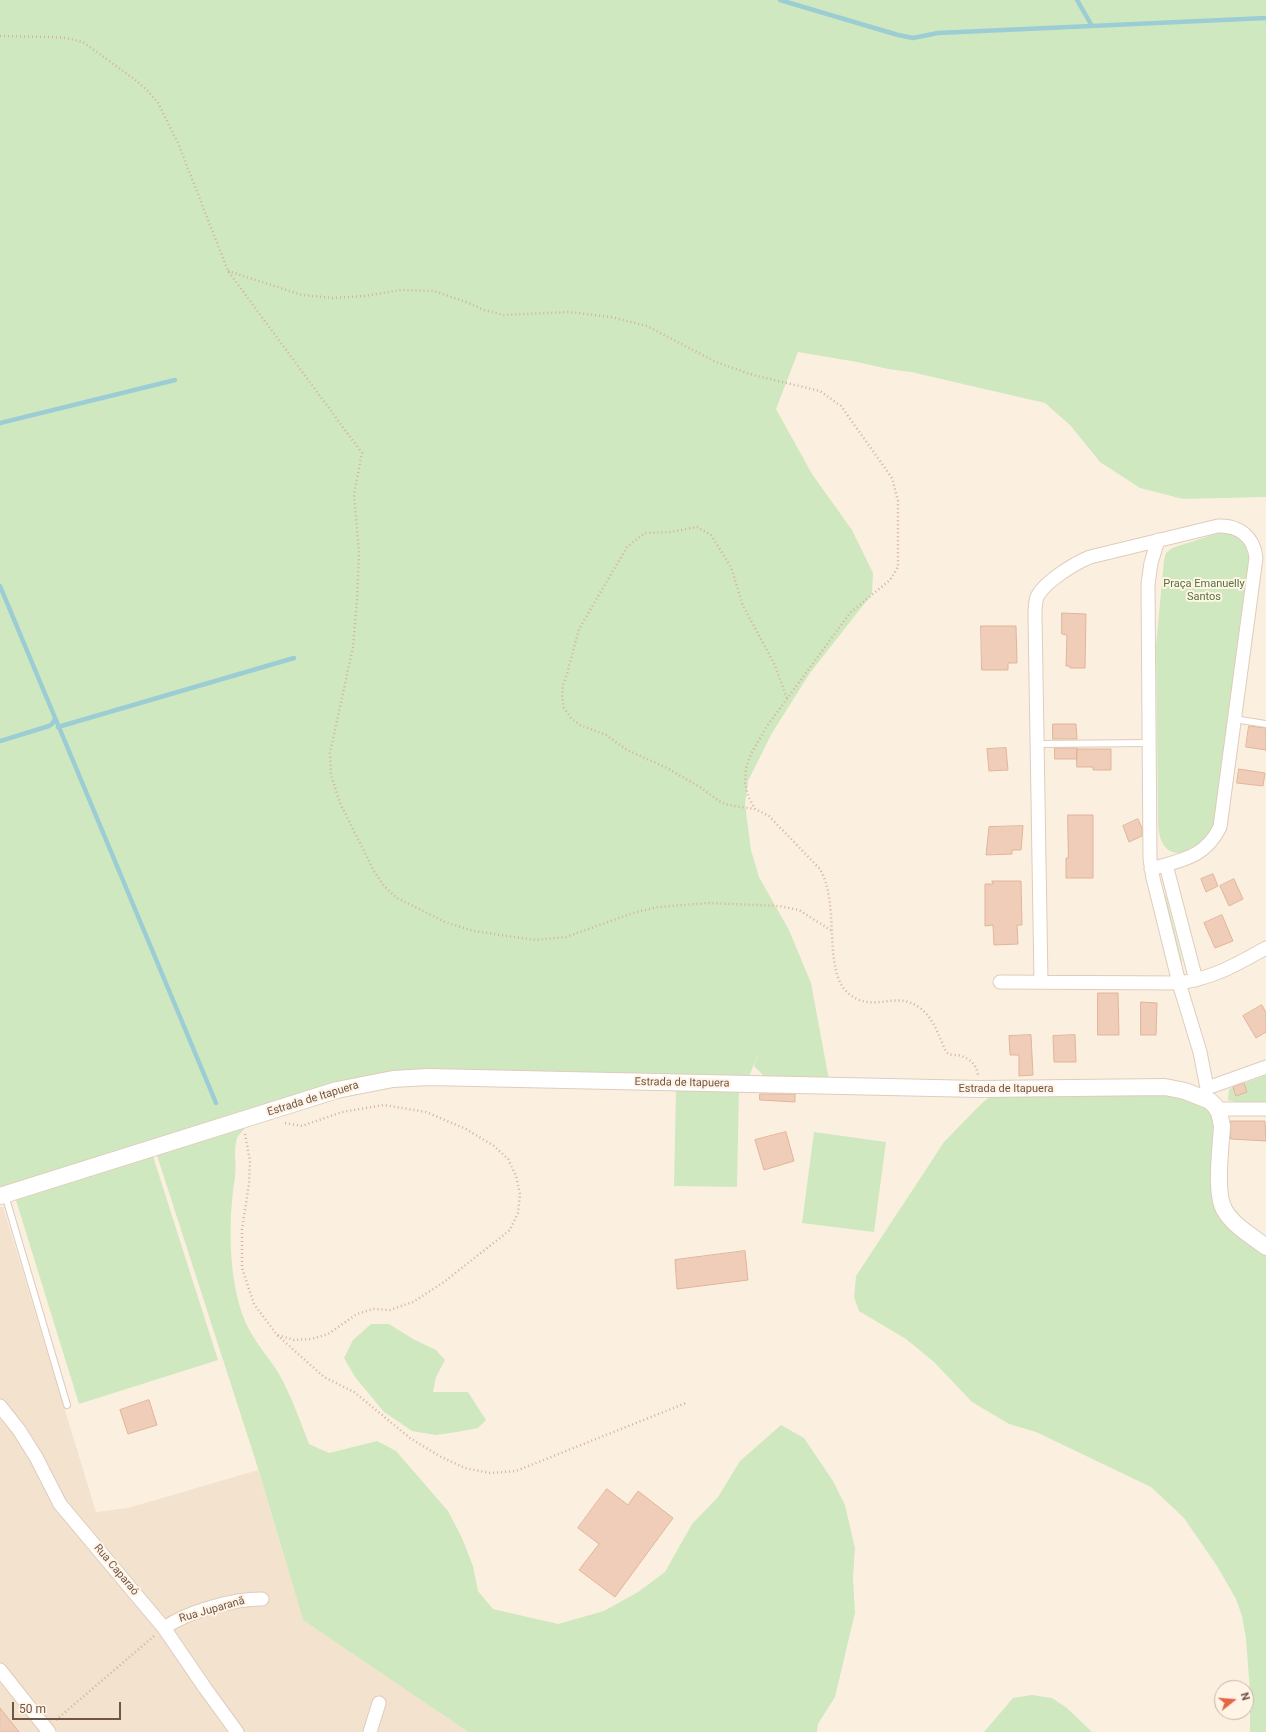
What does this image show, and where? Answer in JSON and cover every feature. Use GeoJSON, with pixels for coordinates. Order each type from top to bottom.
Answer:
{"type":"FeatureCollection","features":[{"type":"Feature","properties":{"kind":"street"},"geometry":{"type":"LineString","coordinates":[[1040,982],[1035,616],[1037,597],[1048,584],[1081,560],[1158,540],[1226,526],[1233,527],[1246,534],[1253,545],[1256,558],[1220,827],[1215,836],[1203,850],[1188,858],[1151,869]]}},
{"type":"Feature","properties":{"kind":"street"},"geometry":{"type":"LineString","coordinates":[[1158,540],[1151,563],[1148,584],[1151,869],[1179,983],[1196,1033],[1206,1093],[1266,1067]]}},
{"type":"Feature","properties":{"kind":"street"},"geometry":{"type":"LineString","coordinates":[[1166,865],[1196,980]]}},
{"type":"Feature","properties":{"kind":"street"},"geometry":{"type":"LineString","coordinates":[[1000,982],[1179,983],[1196,980],[1233,967],[1266,948]]}},
{"type":"Feature","properties":{"kind":"street","name":"Estrada de Itapuera"},"geometry":{"type":"LineString","coordinates":[[2,1196],[241,1122],[337,1090],[393,1079],[414,1078],[980,1089],[1152,1086],[1206,1093],[1217,1109]]}},
{"type":"Feature","properties":{"kind":"street"},"geometry":{"type":"LineString","coordinates":[[1266,1109],[1217,1109],[1222,1126],[1219,1189],[1224,1210],[1234,1222],[1266,1247]]}},
{"type":"Feature","properties":{"kind":"street","name":"Rua Caparaó"},"geometry":{"type":"LineString","coordinates":[[0,1406],[19,1430],[36,1457],[60,1504],[164,1628],[204,1688],[237,1732]]}},
{"type":"Feature","properties":{"kind":"street","name":"Rua Juparanã"},"geometry":{"type":"LineString","coordinates":[[164,1628],[179,1618],[230,1603],[262,1598]]}},
{"type":"Feature","properties":{"kind":"street"},"geometry":{"type":"LineString","coordinates":[[0,1670],[48,1730]]}},
{"type":"Feature","properties":{"kind":"street"},"geometry":{"type":"LineString","coordinates":[[370,1732],[379,1702]]}},
{"type":"Feature","properties":{"kind":"lane"},"geometry":{"type":"LineString","coordinates":[[1234,719],[1266,724]]}},
{"type":"Feature","properties":{"kind":"lane"},"geometry":{"type":"LineString","coordinates":[[1037,744],[1149,743]]}},
{"type":"Feature","properties":{"kind":"lane"},"geometry":{"type":"LineString","coordinates":[[2,1196],[67,1405]]}},
{"type":"Feature","properties":{"kind":"path"},"geometry":{"type":"LineString","coordinates":[[0,36],[66,38],[82,42],[134,79],[158,103],[178,143],[228,271],[362,452],[354,494],[359,552],[353,647],[330,753],[331,775],[340,803],[374,871],[384,886],[397,898],[445,922],[473,931],[536,940],[566,937],[590,930],[633,913],[671,906],[709,903],[779,906],[799,910],[832,931]]}},
{"type":"Feature","properties":{"kind":"path"},"geometry":{"type":"LineString","coordinates":[[228,271],[302,294],[333,298],[364,296],[401,290],[434,290],[484,310],[504,315],[569,312],[611,317],[647,326],[716,362],[752,376],[820,391],[841,406],[892,478],[898,502],[898,567],[890,580],[850,613],[767,726],[751,754],[746,768],[745,782],[748,796],[754,809]]}},
{"type":"Feature","properties":{"kind":"path"},"geometry":{"type":"LineString","coordinates":[[788,698],[774,664],[743,606],[731,567],[711,535],[697,527],[671,532],[645,533],[627,547],[579,629],[567,674],[562,685],[564,708],[571,718],[580,725],[606,735],[627,750],[667,768],[700,787],[719,801],[728,805],[754,809],[769,816],[825,876],[828,885],[835,968],[839,981],[847,992],[858,1000],[871,1003],[895,1000],[906,1001],[916,1005],[925,1012],[934,1026],[944,1049],[949,1054],[968,1059],[974,1063],[977,1070],[980,1089]]}},
{"type":"Feature","properties":{"kind":"path"},"geometry":{"type":"LineString","coordinates":[[277,1335],[294,1340],[311,1339],[328,1334],[357,1314],[373,1309],[390,1310],[414,1302],[444,1282],[510,1230],[518,1213],[520,1194],[516,1176],[508,1159],[494,1146],[466,1129],[426,1112],[384,1105],[342,1112],[302,1126],[279,1122]]}},
{"type":"Feature","properties":{"kind":"path"},"geometry":{"type":"LineString","coordinates":[[241,1122],[246,1138],[250,1161],[249,1184],[242,1229],[242,1268],[254,1304],[277,1335],[324,1377],[354,1392],[410,1438],[441,1457],[464,1468],[490,1473],[516,1471],[686,1403]]}},
{"type":"Feature","properties":{"kind":"path"},"geometry":{"type":"LineString","coordinates":[[48,1730],[164,1628]]}},
{"type":"Feature","properties":{"kind":"shaded area"},"geometry":{"type":"Polygon","coordinates":[[[0,1207],[3,1207],[96,1512],[128,1508],[258,1470],[303,1620],[468,1732],[0,1732],[0,1207]]]}},
{"type":"Feature","properties":{"kind":"green space"},"geometry":{"type":"Polygon","coordinates":[[[0,0],[1266,0],[1266,497],[1183,499],[1140,488],[1100,462],[1070,425],[1045,403],[911,372],[798,352],[776,409],[812,474],[852,530],[873,573],[872,594],[810,673],[772,733],[748,781],[745,804],[751,850],[759,877],[789,930],[811,983],[829,1080],[767,1079],[754,1066],[759,1052],[748,1079],[450,1083],[361,1090],[247,1126],[237,1138],[235,1147],[235,1172],[231,1212],[231,1250],[235,1287],[239,1305],[252,1335],[283,1381],[309,1444],[329,1453],[377,1441],[396,1451],[448,1511],[462,1538],[473,1566],[478,1591],[493,1609],[558,1624],[604,1611],[638,1592],[665,1572],[692,1524],[718,1497],[740,1461],[781,1425],[804,1438],[833,1481],[845,1505],[855,1548],[853,1577],[855,1613],[835,1697],[818,1724],[817,1732],[468,1732],[303,1620],[256,1462],[153,1143],[0,1190],[0,0]]]}},
{"type":"Feature","properties":{"kind":"green space","name":"Praça Emanuelly Santos"},"geometry":{"type":"Polygon","coordinates":[[[1222,532],[1233,534],[1241,538],[1251,555],[1214,827],[1202,845],[1187,852],[1176,853],[1167,849],[1161,841],[1158,822],[1156,646],[1164,560],[1166,553],[1172,548],[1222,532]]]}},
{"type":"Feature","properties":{"kind":"green space"},"geometry":{"type":"Polygon","coordinates":[[[1164,894],[1166,896],[1182,961],[1180,963],[1163,895],[1164,894]]]}},
{"type":"Feature","properties":{"kind":"green space"},"geometry":{"type":"Polygon","coordinates":[[[1266,1075],[1266,1104],[1228,1100],[1229,1089],[1266,1075]]]}},
{"type":"Feature","properties":{"kind":"green space"},"geometry":{"type":"Polygon","coordinates":[[[676,1089],[739,1089],[737,1187],[674,1186],[676,1089]]]}},
{"type":"Feature","properties":{"kind":"green space"},"geometry":{"type":"Polygon","coordinates":[[[994,1093],[1160,1094],[1191,1100],[1204,1105],[1217,1118],[1215,1193],[1248,1242],[1266,1256],[1266,1732],[1250,1732],[1250,1720],[1254,1720],[1254,1680],[1249,1680],[1246,1639],[1242,1616],[1236,1599],[1217,1566],[1184,1518],[1151,1487],[1036,1432],[1009,1424],[972,1402],[934,1362],[906,1339],[859,1311],[854,1297],[856,1276],[944,1142],[980,1105],[994,1093]]]}},
{"type":"Feature","properties":{"kind":"green space"},"geometry":{"type":"Polygon","coordinates":[[[814,1132],[886,1142],[874,1232],[802,1223],[814,1132]]]}},
{"type":"Feature","properties":{"kind":"green space"},"geometry":{"type":"Polygon","coordinates":[[[152,1153],[218,1360],[79,1404],[15,1197],[152,1153]]]}},
{"type":"Feature","properties":{"kind":"green space"},"geometry":{"type":"Polygon","coordinates":[[[371,1324],[389,1324],[413,1339],[436,1350],[445,1360],[436,1377],[433,1392],[468,1392],[486,1420],[478,1428],[436,1435],[412,1431],[384,1412],[355,1377],[344,1358],[353,1340],[371,1324]]]}},
{"type":"Feature","properties":{"kind":"green space"},"geometry":{"type":"Polygon","coordinates":[[[1032,1695],[1052,1698],[1067,1708],[1092,1732],[984,1732],[1013,1698],[1032,1695]]]}},
{"type":"Feature","properties":{"kind":"building"},"geometry":{"type":"Polygon","coordinates":[[[1062,613],[1086,614],[1085,668],[1070,668],[1070,666],[1066,666],[1067,635],[1062,634],[1062,613]]]}},
{"type":"Feature","properties":{"kind":"building"},"geometry":{"type":"Polygon","coordinates":[[[981,626],[1016,626],[1017,663],[1008,663],[1008,670],[982,670],[981,626]]]}},
{"type":"Feature","properties":{"kind":"building"},"geometry":{"type":"Polygon","coordinates":[[[1053,724],[1076,724],[1077,739],[1053,739],[1053,724]]]}},
{"type":"Feature","properties":{"kind":"building"},"geometry":{"type":"Polygon","coordinates":[[[1249,726],[1266,728],[1266,750],[1246,747],[1249,726]]]}},
{"type":"Feature","properties":{"kind":"building"},"geometry":{"type":"Polygon","coordinates":[[[1006,748],[1008,770],[989,771],[987,749],[1006,748]]]}},
{"type":"Feature","properties":{"kind":"building"},"geometry":{"type":"Polygon","coordinates":[[[1055,748],[1077,748],[1077,759],[1055,759],[1055,748]]]}},
{"type":"Feature","properties":{"kind":"building"},"geometry":{"type":"Polygon","coordinates":[[[1077,749],[1111,749],[1111,770],[1093,770],[1093,767],[1077,767],[1077,749]]]}},
{"type":"Feature","properties":{"kind":"building"},"geometry":{"type":"Polygon","coordinates":[[[1239,769],[1265,773],[1263,786],[1237,783],[1239,769]]]}},
{"type":"Feature","properties":{"kind":"building"},"geometry":{"type":"Polygon","coordinates":[[[1068,815],[1093,815],[1093,878],[1066,878],[1066,858],[1068,858],[1068,815]]]}},
{"type":"Feature","properties":{"kind":"building"},"geometry":{"type":"Polygon","coordinates":[[[1138,819],[1142,828],[1142,836],[1129,842],[1123,826],[1138,819]]]}},
{"type":"Feature","properties":{"kind":"building"},"geometry":{"type":"Polygon","coordinates":[[[1023,826],[1021,850],[1012,850],[1012,854],[986,855],[989,827],[1023,826]]]}},
{"type":"Feature","properties":{"kind":"building"},"geometry":{"type":"Polygon","coordinates":[[[1213,874],[1218,886],[1206,892],[1201,879],[1213,874]]]}},
{"type":"Feature","properties":{"kind":"building"},"geometry":{"type":"Polygon","coordinates":[[[1234,879],[1243,899],[1229,906],[1220,886],[1234,879]]]}},
{"type":"Feature","properties":{"kind":"building"},"geometry":{"type":"Polygon","coordinates":[[[992,881],[1021,881],[1022,925],[1017,925],[1018,944],[994,945],[993,925],[985,926],[985,884],[993,884],[992,881]]]}},
{"type":"Feature","properties":{"kind":"building"},"geometry":{"type":"Polygon","coordinates":[[[1222,915],[1233,941],[1215,948],[1204,923],[1222,915]]]}},
{"type":"Feature","properties":{"kind":"building"},"geometry":{"type":"Polygon","coordinates":[[[1098,993],[1118,993],[1119,1035],[1098,1035],[1098,993]]]}},
{"type":"Feature","properties":{"kind":"building"},"geometry":{"type":"Polygon","coordinates":[[[1141,1002],[1157,1003],[1156,1035],[1141,1035],[1141,1002]]]}},
{"type":"Feature","properties":{"kind":"building"},"geometry":{"type":"Polygon","coordinates":[[[1262,1005],[1266,1013],[1266,1032],[1256,1038],[1243,1016],[1262,1005]]]}},
{"type":"Feature","properties":{"kind":"building"},"geometry":{"type":"Polygon","coordinates":[[[1031,1035],[1033,1075],[1019,1076],[1019,1055],[1010,1055],[1009,1036],[1031,1035]]]}},
{"type":"Feature","properties":{"kind":"building"},"geometry":{"type":"Polygon","coordinates":[[[1075,1035],[1076,1062],[1054,1062],[1053,1036],[1075,1035]]]}},
{"type":"Feature","properties":{"kind":"building"},"geometry":{"type":"Polygon","coordinates":[[[1244,1083],[1247,1092],[1236,1096],[1233,1087],[1244,1083]]]}},
{"type":"Feature","properties":{"kind":"building"},"geometry":{"type":"Polygon","coordinates":[[[760,1094],[795,1094],[795,1102],[760,1100],[760,1094]]]}},
{"type":"Feature","properties":{"kind":"building"},"geometry":{"type":"Polygon","coordinates":[[[1231,1121],[1265,1121],[1266,1141],[1231,1139],[1231,1121]]]}},
{"type":"Feature","properties":{"kind":"building"},"geometry":{"type":"Polygon","coordinates":[[[786,1132],[794,1161],[764,1170],[755,1140],[786,1132]]]}},
{"type":"Feature","properties":{"kind":"building"},"geometry":{"type":"Polygon","coordinates":[[[745,1251],[748,1280],[677,1289],[675,1260],[745,1251]]]}},
{"type":"Feature","properties":{"kind":"building"},"geometry":{"type":"Polygon","coordinates":[[[149,1400],[157,1425],[128,1434],[120,1410],[149,1400]]]}},
{"type":"Feature","properties":{"kind":"building"},"geometry":{"type":"Polygon","coordinates":[[[607,1489],[628,1505],[638,1491],[673,1518],[615,1597],[579,1570],[599,1544],[578,1528],[607,1489]]]}},
{"type":"Feature","properties":{"kind":"building"},"geometry":{"type":"Polygon","coordinates":[[[0,1708],[19,1732],[0,1732],[0,1708]]]}},
{"type":"Feature","properties":{"kind":"waterway"},"geometry":{"type":"LineString","coordinates":[[780,0],[898,35],[913,38],[938,33],[1266,18]]}},
{"type":"Feature","properties":{"kind":"waterway"},"geometry":{"type":"LineString","coordinates":[[1077,0],[1092,26]]}},
{"type":"Feature","properties":{"kind":"waterway"},"geometry":{"type":"LineString","coordinates":[[0,423],[175,380]]}},
{"type":"Feature","properties":{"kind":"waterway"},"geometry":{"type":"LineString","coordinates":[[0,586],[216,1103]]}},
{"type":"Feature","properties":{"kind":"waterway"},"geometry":{"type":"LineString","coordinates":[[58,727],[294,658]]}},
{"type":"Feature","properties":{"kind":"waterway"},"geometry":{"type":"LineString","coordinates":[[0,741],[49,726],[55,719]]}}]}
